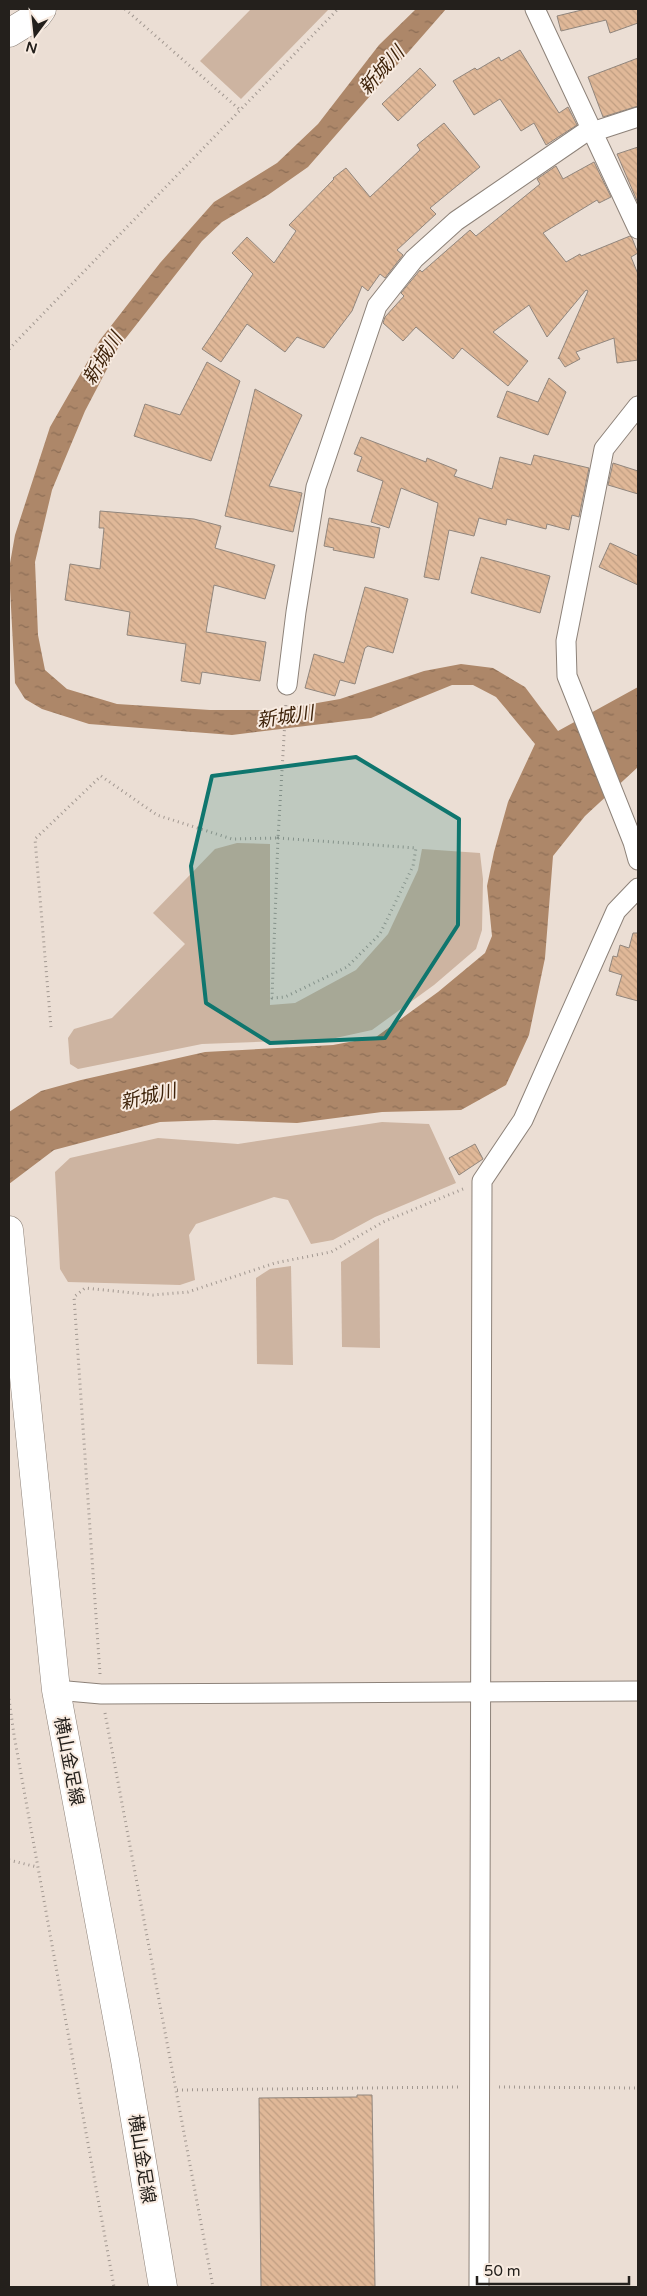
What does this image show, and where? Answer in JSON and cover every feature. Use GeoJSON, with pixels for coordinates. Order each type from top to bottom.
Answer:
{"type":"FeatureCollection","features":[{"type":"Feature","properties":{"kind":"street"},"geometry":{"type":"LineString","coordinates":[[9,33],[37,16],[42,9]]}},
{"type":"Feature","properties":{"kind":"street"},"geometry":{"type":"LineString","coordinates":[[535,9],[638,229]]}},
{"type":"Feature","properties":{"kind":"street"},"geometry":{"type":"LineString","coordinates":[[287,685],[296,612],[316,487],[377,306],[414,259],[456,220],[591,130],[638,117]]}},
{"type":"Feature","properties":{"kind":"street"},"geometry":{"type":"LineString","coordinates":[[638,406],[604,450],[566,641],[567,676],[633,842],[638,860]]}},
{"type":"Feature","properties":{"kind":"street"},"geometry":{"type":"LineString","coordinates":[[480,2287],[482,1180],[523,1120],[616,910],[638,888]]}},
{"type":"Feature","properties":{"kind":"street","name":"横山金足線"},"geometry":{"type":"LineString","coordinates":[[9,1230],[56,1690],[123,2050],[163,2287]]}},
{"type":"Feature","properties":{"kind":"street"},"geometry":{"type":"LineString","coordinates":[[56,1690],[101,1694],[638,1691]]}},
{"type":"Feature","properties":{"kind":"path"},"geometry":{"type":"LineString","coordinates":[[125,9],[239,109]]}},
{"type":"Feature","properties":{"kind":"path"},"geometry":{"type":"LineString","coordinates":[[9,348],[338,9]]}},
{"type":"Feature","properties":{"kind":"path"},"geometry":{"type":"LineString","coordinates":[[51,1027],[35,839],[101,776],[157,815],[232,839],[278,838],[416,848],[413,866],[380,934],[347,967],[285,997],[272,998],[278,838],[287,685]]}},
{"type":"Feature","properties":{"kind":"path"},"geometry":{"type":"LineString","coordinates":[[213,2287],[101,1694],[74,1298],[86,1288],[153,1295],[188,1292],[275,1263],[330,1252],[382,1222],[482,1180]]}},
{"type":"Feature","properties":{"kind":"path"},"geometry":{"type":"LineString","coordinates":[[9,1699],[114,2287]]}},
{"type":"Feature","properties":{"kind":"path"},"geometry":{"type":"LineString","coordinates":[[9,1860],[38,1867]]}},
{"type":"Feature","properties":{"kind":"path"},"geometry":{"type":"LineString","coordinates":[[177,2090],[481,2087],[638,2088]]}},
{"type":"Feature","properties":{"kind":"highlighted area"},"geometry":{"type":"Polygon","coordinates":[[[356,757],[459,819],[458,925],[385,1038],[270,1043],[206,1003],[191,866],[212,776],[356,757]]]}},
{"type":"Feature","properties":{"kind":"shaded area"},"geometry":{"type":"Polygon","coordinates":[[[251,9],[329,9],[241,99],[200,61],[251,9]]]}},
{"type":"Feature","properties":{"kind":"shaded area"},"geometry":{"type":"Polygon","coordinates":[[[237,843],[270,844],[270,1005],[295,1003],[356,970],[388,934],[418,870],[422,849],[480,853],[483,879],[482,930],[476,949],[434,985],[372,1030],[331,1039],[202,1044],[78,1069],[70,1064],[68,1038],[74,1029],[112,1018],[185,944],[153,913],[215,849],[237,843]]]}},
{"type":"Feature","properties":{"kind":"shaded area"},"geometry":{"type":"Polygon","coordinates":[[[382,1122],[429,1124],[456,1183],[375,1217],[333,1240],[311,1244],[288,1200],[274,1197],[196,1224],[189,1235],[195,1280],[180,1285],[68,1282],[60,1269],[55,1172],[70,1158],[158,1138],[238,1144],[382,1122]]]}},
{"type":"Feature","properties":{"kind":"shaded area"},"geometry":{"type":"Polygon","coordinates":[[[379,1238],[380,1348],[342,1347],[341,1262],[379,1238]]]}},
{"type":"Feature","properties":{"kind":"shaded area"},"geometry":{"type":"Polygon","coordinates":[[[291,1266],[293,1365],[257,1364],[256,1278],[270,1269],[291,1266]]]}},
{"type":"Feature","properties":{"kind":"water","name":"新城川"},"geometry":{"type":"Polygon","coordinates":[[[416,9],[446,9],[308,167],[268,195],[222,222],[202,241],[118,348],[85,411],[52,490],[35,562],[38,635],[45,670],[67,689],[117,704],[210,710],[277,710],[340,699],[424,671],[461,664],[493,668],[525,687],[558,731],[638,687],[638,767],[585,816],[553,856],[545,958],[529,1035],[506,1085],[461,1110],[382,1112],[297,1123],[214,1120],[160,1122],[54,1150],[9,1184],[9,1112],[41,1091],[205,1052],[333,1045],[376,1037],[438,992],[485,953],[492,936],[487,886],[494,852],[508,802],[535,744],[496,697],[473,685],[452,685],[371,718],[232,735],[89,724],[42,709],[25,699],[15,683],[9,569],[15,535],[50,427],[100,340],[160,263],[214,202],[277,163],[318,124],[379,45],[416,9]]]}},
{"type":"Feature","properties":{"kind":"building"},"geometry":{"type":"Polygon","coordinates":[[[586,9],[638,9],[638,23],[610,33],[606,20],[561,31],[557,16],[586,9]]]}},
{"type":"Feature","properties":{"kind":"building"},"geometry":{"type":"Polygon","coordinates":[[[520,50],[559,113],[568,107],[577,125],[546,145],[534,123],[521,131],[500,99],[474,115],[453,81],[475,68],[477,70],[499,57],[501,61],[520,50]]]}},
{"type":"Feature","properties":{"kind":"building"},"geometry":{"type":"Polygon","coordinates":[[[638,58],[638,106],[603,117],[588,77],[638,58]]]}},
{"type":"Feature","properties":{"kind":"building"},"geometry":{"type":"Polygon","coordinates":[[[420,68],[436,85],[398,121],[382,104],[420,68]]]}},
{"type":"Feature","properties":{"kind":"building"},"geometry":{"type":"Polygon","coordinates":[[[444,123],[480,167],[430,208],[436,214],[397,250],[403,255],[385,278],[380,274],[368,291],[362,286],[352,311],[324,348],[297,337],[285,352],[247,324],[221,362],[202,349],[253,274],[232,253],[247,237],[274,263],[296,231],[289,225],[333,178],[346,168],[370,197],[420,150],[417,145],[444,123]]]}},
{"type":"Feature","properties":{"kind":"building"},"geometry":{"type":"Polygon","coordinates":[[[638,147],[638,203],[617,154],[638,147]]]}},
{"type":"Feature","properties":{"kind":"building"},"geometry":{"type":"Polygon","coordinates":[[[594,162],[611,197],[599,203],[597,200],[543,233],[566,262],[580,254],[581,256],[630,236],[632,238],[638,253],[631,257],[638,274],[638,360],[617,363],[614,338],[576,352],[580,359],[565,367],[558,359],[588,291],[586,290],[547,337],[529,305],[493,332],[528,361],[508,386],[462,348],[453,359],[416,327],[403,341],[383,323],[385,317],[404,296],[401,293],[420,270],[422,272],[470,230],[476,236],[540,184],[537,179],[556,166],[563,179],[594,162]]]}},
{"type":"Feature","properties":{"kind":"building"},"geometry":{"type":"Polygon","coordinates":[[[207,362],[240,381],[211,461],[134,436],[145,404],[180,415],[207,362]]]}},
{"type":"Feature","properties":{"kind":"building"},"geometry":{"type":"Polygon","coordinates":[[[549,378],[566,392],[548,435],[497,417],[507,391],[538,402],[549,378]]]}},
{"type":"Feature","properties":{"kind":"building"},"geometry":{"type":"Polygon","coordinates":[[[255,389],[302,415],[269,486],[302,493],[293,532],[225,516],[255,389]]]}},
{"type":"Feature","properties":{"kind":"building"},"geometry":{"type":"Polygon","coordinates":[[[361,437],[426,462],[427,458],[457,470],[454,476],[492,489],[500,457],[531,465],[534,455],[589,468],[579,517],[572,515],[569,530],[547,524],[546,529],[507,519],[506,525],[479,518],[474,536],[449,530],[439,580],[424,577],[438,503],[401,488],[389,528],[371,522],[383,481],[357,471],[362,457],[354,454],[361,437]]]}},
{"type":"Feature","properties":{"kind":"building"},"geometry":{"type":"Polygon","coordinates":[[[613,463],[638,471],[638,494],[608,485],[613,463]]]}},
{"type":"Feature","properties":{"kind":"building"},"geometry":{"type":"Polygon","coordinates":[[[100,511],[194,519],[221,526],[215,548],[275,565],[265,599],[214,585],[206,632],[266,642],[260,681],[202,672],[200,684],[181,681],[186,644],[127,635],[130,612],[65,600],[70,564],[100,569],[104,528],[99,528],[100,511]]]}},
{"type":"Feature","properties":{"kind":"building"},"geometry":{"type":"Polygon","coordinates":[[[329,518],[380,528],[374,558],[333,550],[334,548],[324,546],[329,518]]]}},
{"type":"Feature","properties":{"kind":"building"},"geometry":{"type":"Polygon","coordinates":[[[610,543],[638,556],[638,585],[599,567],[610,543]]]}},
{"type":"Feature","properties":{"kind":"building"},"geometry":{"type":"Polygon","coordinates":[[[481,557],[550,576],[540,613],[471,593],[481,557]]]}},
{"type":"Feature","properties":{"kind":"building"},"geometry":{"type":"Polygon","coordinates":[[[365,587],[408,599],[393,653],[368,646],[365,648],[355,684],[340,680],[335,696],[305,688],[314,654],[344,663],[365,587]]]}},
{"type":"Feature","properties":{"kind":"building"},"geometry":{"type":"Polygon","coordinates":[[[633,933],[638,933],[638,1001],[616,995],[622,975],[609,971],[613,956],[617,957],[620,945],[629,948],[633,933]]]}},
{"type":"Feature","properties":{"kind":"building"},"geometry":{"type":"Polygon","coordinates":[[[475,1144],[483,1159],[459,1175],[449,1158],[475,1144]]]}},
{"type":"Feature","properties":{"kind":"building"},"geometry":{"type":"Polygon","coordinates":[[[357,2095],[372,2095],[375,2287],[261,2287],[259,2098],[357,2097],[357,2095]]]}}]}
